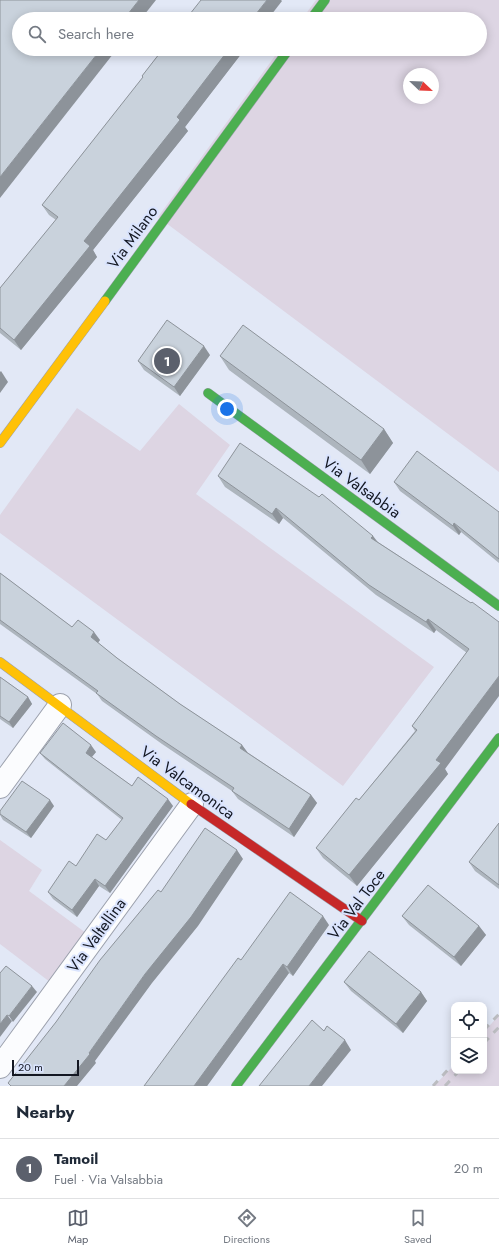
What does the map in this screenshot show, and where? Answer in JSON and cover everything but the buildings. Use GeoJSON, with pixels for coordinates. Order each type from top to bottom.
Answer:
{"type":"FeatureCollection","features":[{"type":"Feature","properties":{"kind":"street"},"geometry":{"type":"LineString","coordinates":[[316,12],[325,0]]}},
{"type":"Feature","properties":{"kind":"street","name":"Via Milano"},"geometry":{"type":"LineString","coordinates":[[0,443],[284,56]]}},
{"type":"Feature","properties":{"kind":"street","name":"Via Valsabbia"},"geometry":{"type":"LineString","coordinates":[[208,393],[499,606]]}},
{"type":"Feature","properties":{"kind":"street","name":"Via Valcamonica"},"geometry":{"type":"LineString","coordinates":[[0,662],[192,804],[362,921]]}},
{"type":"Feature","properties":{"kind":"street"},"geometry":{"type":"LineString","coordinates":[[0,787],[60,705]]}},
{"type":"Feature","properties":{"kind":"street","name":"Via Val Toce"},"geometry":{"type":"LineString","coordinates":[[236,1086],[499,738]]}},
{"type":"Feature","properties":{"kind":"street","name":"Via Valtellina"},"geometry":{"type":"LineString","coordinates":[[0,1066],[192,804]]}},
{"type":"Feature","properties":{"kind":"shaded area"},"geometry":{"type":"Polygon","coordinates":[[[316,0],[499,0],[499,472],[158,217],[275,56],[487,56],[487,12],[307,12],[316,0]]]}},
{"type":"Feature","properties":{"kind":"shaded area"},"geometry":{"type":"Polygon","coordinates":[[[179,404],[230,445],[196,494],[434,667],[343,786],[0,533],[0,515],[77,408],[140,451],[179,404]]]}},
{"type":"Feature","properties":{"kind":"shaded area"},"geometry":{"type":"Polygon","coordinates":[[[0,840],[42,870],[29,891],[86,933],[50,982],[0,944],[0,840]]]}},
{"type":"Feature","properties":{"kind":"shaded area"},"geometry":{"type":"Polygon","coordinates":[[[499,1015],[499,1086],[434,1086],[451,1068],[451,1074],[487,1074],[487,1029],[499,1015]]]}},
{"type":"Feature","properties":{"kind":"railway"},"geometry":{"type":"LineString","coordinates":[[487,1027],[499,1014]]}},
{"type":"Feature","properties":{"kind":"railway"},"geometry":{"type":"LineString","coordinates":[[487,1040],[499,1027]]}},
{"type":"Feature","properties":{"kind":"railway"},"geometry":{"type":"LineString","coordinates":[[433,1086],[451,1066]]}},
{"type":"Feature","properties":{"kind":"railway"},"geometry":{"type":"LineString","coordinates":[[445,1086],[456,1074]]}},
{"type":"Feature","properties":{"kind":"traffic: fast"},"geometry":{"type":"LineString","coordinates":[[316,12],[325,0]]}},
{"type":"Feature","properties":{"kind":"traffic: fast"},"geometry":{"type":"LineString","coordinates":[[105,301],[284,56]]}},
{"type":"Feature","properties":{"kind":"traffic: fast"},"geometry":{"type":"LineString","coordinates":[[208,393],[499,606]]}},
{"type":"Feature","properties":{"kind":"traffic: fast"},"geometry":{"type":"LineString","coordinates":[[236,1086],[499,738]]}},
{"type":"Feature","properties":{"kind":"traffic: slow"},"geometry":{"type":"LineString","coordinates":[[0,443],[105,301]]}},
{"type":"Feature","properties":{"kind":"traffic: slow"},"geometry":{"type":"LineString","coordinates":[[0,662],[191,804]]}},
{"type":"Feature","properties":{"kind":"traffic: jam"},"geometry":{"type":"LineString","coordinates":[[191,804],[362,921]]}},
{"type":"Feature","properties":{"kind":"place","name":"Tamoil"},"geometry":{"type":"Point","coordinates":[167,361]}}]}
